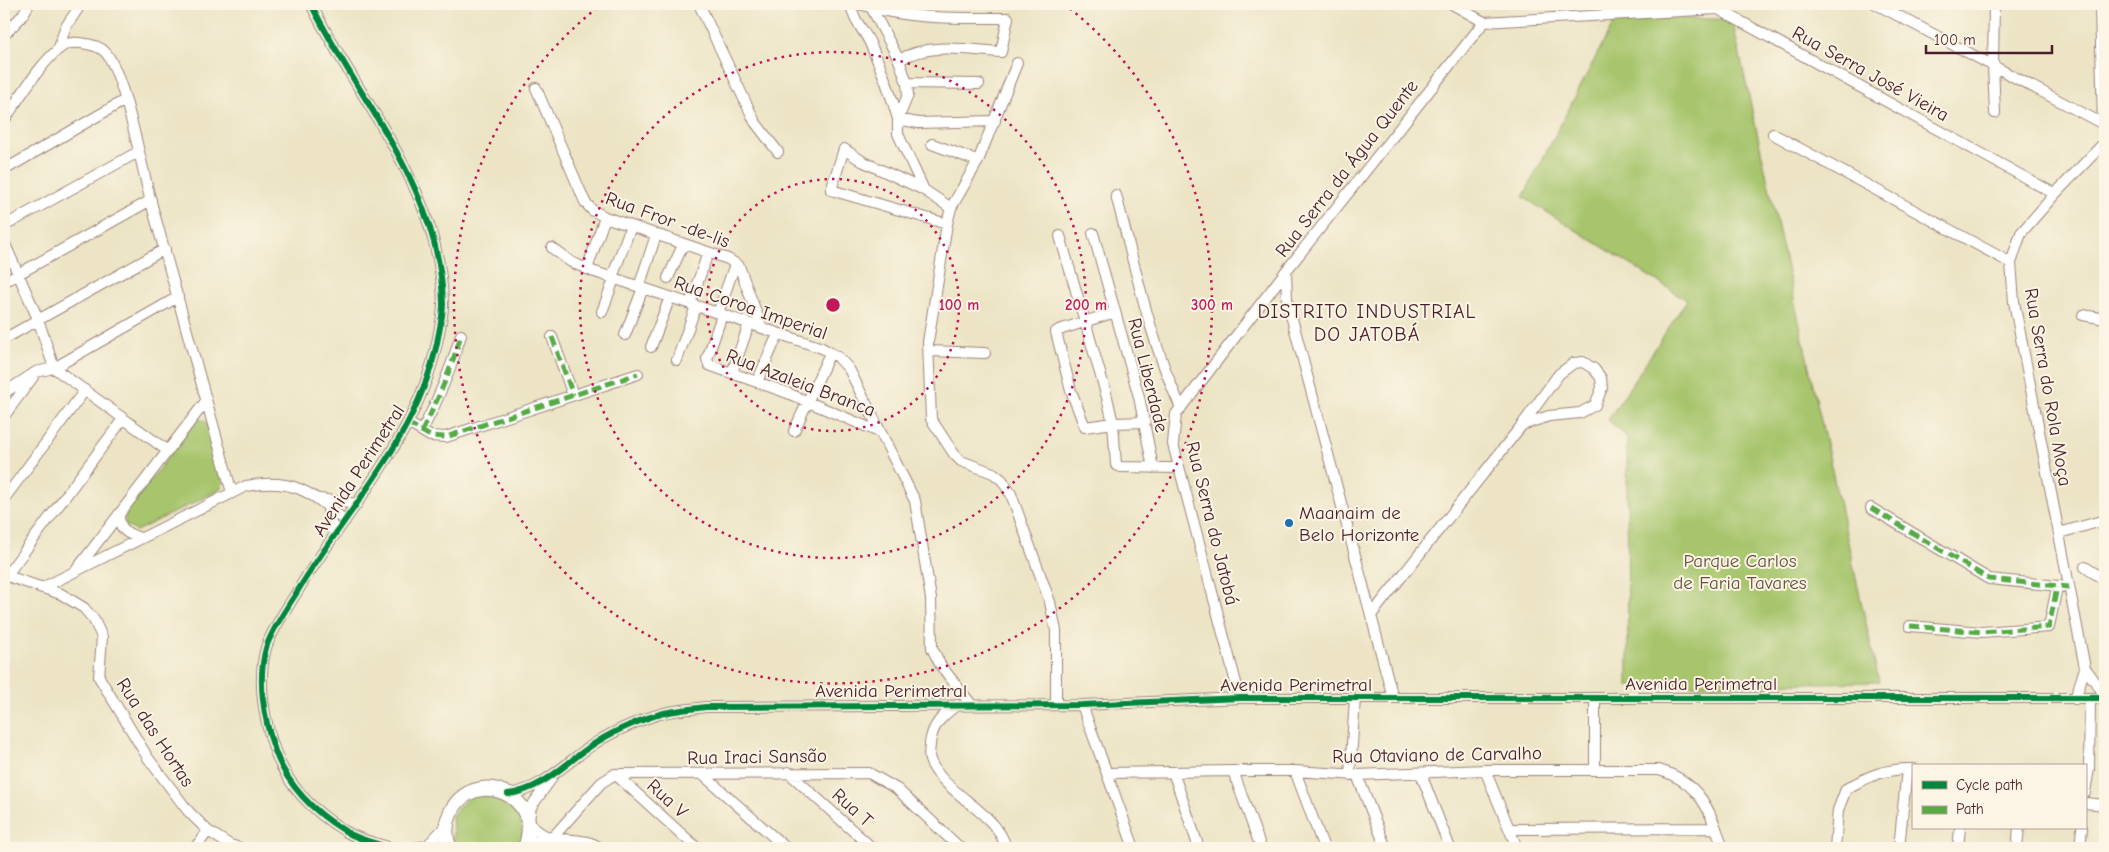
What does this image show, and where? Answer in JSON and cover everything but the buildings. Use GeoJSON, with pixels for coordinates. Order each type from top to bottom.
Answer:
{"type":"FeatureCollection","features":[{"type":"Feature","properties":{"kind":"street"},"geometry":{"type":"LineString","coordinates":[[4,35],[22,16],[29,4]]}},
{"type":"Feature","properties":{"kind":"street"},"geometry":{"type":"LineString","coordinates":[[59,48],[65,28],[81,4]]}},
{"type":"Feature","properties":{"kind":"street","name":"Avenida Perimetral"},"geometry":{"type":"LineString","coordinates":[[311,4],[323,29],[389,136],[430,225],[439,265],[443,306],[431,370],[408,423],[357,504],[306,576],[266,647],[262,676],[267,722],[280,767],[295,790],[345,832],[391,848]]}},
{"type":"Feature","properties":{"kind":"street"},"geometry":{"type":"LineString","coordinates":[[699,4],[755,122],[778,152]]}},
{"type":"Feature","properties":{"kind":"street"},"geometry":{"type":"LineString","coordinates":[[850,4],[852,16],[870,42],[888,83],[898,119],[898,134],[924,190]]}},
{"type":"Feature","properties":{"kind":"street"},"geometry":{"type":"LineString","coordinates":[[860,4],[914,15],[949,18],[1008,18],[1001,52],[938,49],[911,53],[899,60]]}},
{"type":"Feature","properties":{"kind":"street"},"geometry":{"type":"LineString","coordinates":[[1452,4],[1484,22]]}},
{"type":"Feature","properties":{"kind":"street"},"geometry":{"type":"LineString","coordinates":[[1876,4],[2104,125],[2100,4]]}},
{"type":"Feature","properties":{"kind":"street"},"geometry":{"type":"LineString","coordinates":[[1994,4],[1993,65],[1995,113]]}},
{"type":"Feature","properties":{"kind":"street","name":"Rua Serra José Vieira"},"geometry":{"type":"LineString","coordinates":[[1484,22],[1645,9],[1720,6],[2055,194]]}},
{"type":"Feature","properties":{"kind":"street"},"geometry":{"type":"LineString","coordinates":[[871,7],[899,60],[907,83],[908,95],[898,119]]}},
{"type":"Feature","properties":{"kind":"street","name":"Rua Serra da Água Quente"},"geometry":{"type":"LineString","coordinates":[[1393,698],[1287,300],[1286,271],[1484,22]]}},
{"type":"Feature","properties":{"kind":"street"},"geometry":{"type":"LineString","coordinates":[[4,121],[46,61],[59,48],[69,42],[104,50],[113,66],[125,100],[232,493]]}},
{"type":"Feature","properties":{"kind":"street"},"geometry":{"type":"LineString","coordinates":[[1017,63],[978,162],[951,208],[947,224],[928,342],[931,419],[954,454],[961,461],[993,474],[1002,480],[1011,494],[1050,602],[1056,632],[1056,704]]}},
{"type":"Feature","properties":{"kind":"street"},"geometry":{"type":"LineString","coordinates":[[907,83],[979,84]]}},
{"type":"Feature","properties":{"kind":"street","name":"Rua Fror -de-lis"},"geometry":{"type":"LineString","coordinates":[[536,88],[585,202],[592,210],[605,217],[728,259],[739,266],[762,328]]}},
{"type":"Feature","properties":{"kind":"street"},"geometry":{"type":"LineString","coordinates":[[4,170],[125,100]]}},
{"type":"Feature","properties":{"kind":"street"},"geometry":{"type":"LineString","coordinates":[[898,119],[918,123],[994,121]]}},
{"type":"Feature","properties":{"kind":"street"},"geometry":{"type":"LineString","coordinates":[[1773,134],[2011,263]]}},
{"type":"Feature","properties":{"kind":"street","name":"Rua Serra do Rola Moça"},"geometry":{"type":"LineString","coordinates":[[2105,142],[2055,194],[2021,234],[2011,263],[2014,302],[2085,668],[2105,696]]}},
{"type":"Feature","properties":{"kind":"street"},"geometry":{"type":"LineString","coordinates":[[932,144],[978,162]]}},
{"type":"Feature","properties":{"kind":"street"},"geometry":{"type":"LineString","coordinates":[[947,224],[831,190],[844,149],[862,161],[924,190],[951,208]]}},
{"type":"Feature","properties":{"kind":"street"},"geometry":{"type":"LineString","coordinates":[[4,226],[138,152]]}},
{"type":"Feature","properties":{"kind":"street"},"geometry":{"type":"LineString","coordinates":[[1116,195],[1146,306],[1172,390],[1181,408]]}},
{"type":"Feature","properties":{"kind":"street"},"geometry":{"type":"LineString","coordinates":[[4,282],[151,200]]}},
{"type":"Feature","properties":{"kind":"street"},"geometry":{"type":"LineString","coordinates":[[587,269],[605,217]]}},
{"type":"Feature","properties":{"kind":"street"},"geometry":{"type":"LineString","coordinates":[[602,312],[631,226]]}},
{"type":"Feature","properties":{"kind":"street","name":"Rua Liberdade"},"geometry":{"type":"LineString","coordinates":[[1093,233],[1145,422],[1153,468]]}},
{"type":"Feature","properties":{"kind":"street"},"geometry":{"type":"LineString","coordinates":[[625,335],[656,235]]}},
{"type":"Feature","properties":{"kind":"street"},"geometry":{"type":"LineString","coordinates":[[1060,236],[1107,397],[1113,423],[1116,465],[1121,467],[1179,468]]}},
{"type":"Feature","properties":{"kind":"street"},"geometry":{"type":"LineString","coordinates":[[4,242],[38,319],[54,368],[168,451]]}},
{"type":"Feature","properties":{"kind":"street"},"geometry":{"type":"LineString","coordinates":[[668,278],[683,245]]}},
{"type":"Feature","properties":{"kind":"street"},"geometry":{"type":"LineString","coordinates":[[4,339],[165,248]]}},
{"type":"Feature","properties":{"kind":"street","name":"Rua Coroa Imperial"},"geometry":{"type":"LineString","coordinates":[[552,248],[571,262],[587,269],[762,328],[838,357],[848,369],[915,501],[931,599],[932,648],[941,666],[971,704]]}},
{"type":"Feature","properties":{"kind":"street"},"geometry":{"type":"LineString","coordinates":[[677,360],[708,253]]}},
{"type":"Feature","properties":{"kind":"street"},"geometry":{"type":"LineString","coordinates":[[720,314],[735,264]]}},
{"type":"Feature","properties":{"kind":"street","name":"Rua Serra do Jatobá"},"geometry":{"type":"LineString","coordinates":[[1240,698],[1172,444],[1176,414],[1286,271]]}},
{"type":"Feature","properties":{"kind":"street"},"geometry":{"type":"LineString","coordinates":[[4,393],[36,372],[54,368],[178,297]]}},
{"type":"Feature","properties":{"kind":"street"},"geometry":{"type":"LineString","coordinates":[[651,347],[670,298]]}},
{"type":"Feature","properties":{"kind":"street"},"geometry":{"type":"LineString","coordinates":[[1115,312],[1059,330],[1056,335],[1071,391],[1084,427],[1113,423],[1145,422]]}},
{"type":"Feature","properties":{"kind":"street","name":"Rua Azaleia Branca"},"geometry":{"type":"LineString","coordinates":[[720,314],[707,359],[709,365],[809,402],[879,432]]}},
{"type":"Feature","properties":{"kind":"street"},"geometry":{"type":"LineString","coordinates":[[2083,315],[2105,319]]}},
{"type":"Feature","properties":{"kind":"street"},"geometry":{"type":"LineString","coordinates":[[732,373],[749,324]]}},
{"type":"Feature","properties":{"kind":"street"},"geometry":{"type":"LineString","coordinates":[[757,382],[778,334]]}},
{"type":"Feature","properties":{"kind":"street"},"geometry":{"type":"LineString","coordinates":[[422,431],[441,394],[453,364],[461,335]]}},
{"type":"Feature","properties":{"kind":"street"},"geometry":{"type":"LineString","coordinates":[[552,337],[573,395]]}},
{"type":"Feature","properties":{"kind":"street"},"geometry":{"type":"LineString","coordinates":[[929,351],[985,353]]}},
{"type":"Feature","properties":{"kind":"street"},"geometry":{"type":"LineString","coordinates":[[794,431],[830,353]]}},
{"type":"Feature","properties":{"kind":"street"},"geometry":{"type":"LineString","coordinates":[[1372,614],[1522,425],[1559,374],[1574,363],[1583,362],[1594,369],[1601,378],[1602,388],[1595,405],[1580,413],[1549,416],[1522,425]]}},
{"type":"Feature","properties":{"kind":"street"},"geometry":{"type":"LineString","coordinates":[[4,416],[36,372]]}},
{"type":"Feature","properties":{"kind":"street"},"geometry":{"type":"LineString","coordinates":[[408,423],[430,436],[446,437],[638,374]]}},
{"type":"Feature","properties":{"kind":"street"},"geometry":{"type":"LineString","coordinates":[[4,499],[84,390]]}},
{"type":"Feature","properties":{"kind":"street"},"geometry":{"type":"LineString","coordinates":[[75,572],[206,401]]}},
{"type":"Feature","properties":{"kind":"street"},"geometry":{"type":"LineString","coordinates":[[5,575],[123,418]]}},
{"type":"Feature","properties":{"kind":"street"},"geometry":{"type":"LineString","coordinates":[[42,588],[246,486],[277,483],[300,489],[323,502],[345,521]]}},
{"type":"Feature","properties":{"kind":"street"},"geometry":{"type":"LineString","coordinates":[[323,502],[357,504]]}},
{"type":"Feature","properties":{"kind":"street"},"geometry":{"type":"LineString","coordinates":[[323,502],[334,536]]}},
{"type":"Feature","properties":{"kind":"street"},"geometry":{"type":"LineString","coordinates":[[1871,508],[1989,579],[2069,587]]}},
{"type":"Feature","properties":{"kind":"street"},"geometry":{"type":"LineString","coordinates":[[119,514],[122,527],[129,535],[141,538]]}},
{"type":"Feature","properties":{"kind":"street"},"geometry":{"type":"LineString","coordinates":[[2059,533],[2105,520]]}},
{"type":"Feature","properties":{"kind":"street"},"geometry":{"type":"LineString","coordinates":[[2085,566],[2105,580]]}},
{"type":"Feature","properties":{"kind":"street","name":"Rua das Hortas"},"geometry":{"type":"LineString","coordinates":[[5,575],[61,594],[84,608],[94,620],[102,637],[99,676],[148,758],[188,811],[208,831],[230,845],[240,848]]}},
{"type":"Feature","properties":{"kind":"street"},"geometry":{"type":"LineString","coordinates":[[1910,626],[1982,632],[2049,627],[2057,587]]}},
{"type":"Feature","properties":{"kind":"street","name":"Rua Serra do Rola Moça"},"geometry":{"type":"LineString","coordinates":[[2075,699],[2085,668]]}},
{"type":"Feature","properties":{"kind":"street","name":"Avenida Perimetral"},"geometry":{"type":"LineString","coordinates":[[508,794],[526,790],[556,772],[597,742],[617,732],[663,713],[706,707],[754,705],[890,707],[971,704],[1082,705],[1240,698],[2090,699],[2105,696]]}},
{"type":"Feature","properties":{"kind":"street"},"geometry":{"type":"LineString","coordinates":[[1355,698],[1354,775],[1386,848]]}},
{"type":"Feature","properties":{"kind":"street"},"geometry":{"type":"LineString","coordinates":[[1595,698],[1595,770]]}},
{"type":"Feature","properties":{"kind":"street"},"geometry":{"type":"LineString","coordinates":[[2087,769],[2090,699]]}},
{"type":"Feature","properties":{"kind":"street"},"geometry":{"type":"LineString","coordinates":[[956,705],[941,716],[932,732],[929,758],[937,773],[1002,833],[1006,848]]}},
{"type":"Feature","properties":{"kind":"street"},"geometry":{"type":"LineString","coordinates":[[1082,705],[1134,848]]}},
{"type":"Feature","properties":{"kind":"street"},"geometry":{"type":"LineString","coordinates":[[1835,848],[1838,810],[1846,789],[1876,773],[1910,769],[1900,848]]}},
{"type":"Feature","properties":{"kind":"street"},"geometry":{"type":"LineString","coordinates":[[1485,770],[1511,829],[1517,848]]}},
{"type":"Feature","properties":{"kind":"street","name":"Rua Otaviano de Carvalho"},"geometry":{"type":"LineString","coordinates":[[1108,773],[1295,771],[1354,775],[1421,774],[1485,770],[1658,770],[1676,775],[1689,784],[1698,794],[1716,828],[1723,848]]}},
{"type":"Feature","properties":{"kind":"street"},"geometry":{"type":"LineString","coordinates":[[1233,771],[1261,848]]}},
{"type":"Feature","properties":{"kind":"street"},"geometry":{"type":"LineString","coordinates":[[1295,771],[1324,848]]}},
{"type":"Feature","properties":{"kind":"street","name":"Avenida Perimetral"},"geometry":{"type":"LineString","coordinates":[[529,822],[531,806],[556,772]]}},
{"type":"Feature","properties":{"kind":"street","name":"Rua T"},"geometry":{"type":"LineString","coordinates":[[788,772],[872,848]]}},
{"type":"Feature","properties":{"kind":"street"},"geometry":{"type":"LineString","coordinates":[[1172,772],[1199,848]]}},
{"type":"Feature","properties":{"kind":"street","name":"Rua Iraci Sansão"},"geometry":{"type":"LineString","coordinates":[[615,774],[869,773],[897,789],[960,848]]}},
{"type":"Feature","properties":{"kind":"street"},"geometry":{"type":"LineString","coordinates":[[529,848],[539,840],[552,837],[601,783],[615,774]]}},
{"type":"Feature","properties":{"kind":"street","name":"Rua V"},"geometry":{"type":"LineString","coordinates":[[615,774],[697,848]]}},
{"type":"Feature","properties":{"kind":"street"},"geometry":{"type":"LineString","coordinates":[[702,774],[786,848]]}},
{"type":"Feature","properties":{"kind":"street"},"geometry":{"type":"LineString","coordinates":[[1421,774],[1450,848]]}},
{"type":"Feature","properties":{"kind":"street"},"geometry":{"type":"LineString","coordinates":[[422,847],[443,829],[457,803],[472,792],[484,788],[497,789],[518,801],[529,822],[529,836],[525,848]]}},
{"type":"Feature","properties":{"kind":"street"},"geometry":{"type":"LineString","coordinates":[[2086,803],[2105,806]]}},
{"type":"Feature","properties":{"kind":"street"},"geometry":{"type":"LineString","coordinates":[[447,819],[446,832],[450,848]]}},
{"type":"Feature","properties":{"kind":"street"},"geometry":{"type":"LineString","coordinates":[[529,822],[552,837],[597,847]]}},
{"type":"Feature","properties":{"kind":"street"},"geometry":{"type":"LineString","coordinates":[[1511,829],[1716,828]]}},
{"type":"Feature","properties":{"kind":"street"},"geometry":{"type":"LineString","coordinates":[[1958,848],[1960,830]]}},
{"type":"Feature","properties":{"kind":"street"},"geometry":{"type":"LineString","coordinates":[[2017,848],[2019,830]]}},
{"type":"Feature","properties":{"kind":"street"},"geometry":{"type":"LineString","coordinates":[[2080,848],[2082,830]]}},
{"type":"Feature","properties":{"kind":"street"},"geometry":{"type":"LineString","coordinates":[[195,848],[208,831]]}},
{"type":"Feature","properties":{"kind":"street"},"geometry":{"type":"LineString","coordinates":[[422,847],[444,848]]}},
{"type":"Feature","properties":{"kind":"green space","name":"Parque Carlos de Faria Tavares"},"geometry":{"type":"Polygon","coordinates":[[[1616,18],[1718,19],[1733,24],[1879,682],[1628,686],[1627,437],[1608,420],[1687,300],[1523,197],[1616,18]]]}},
{"type":"Feature","properties":{"kind":"green space"},"geometry":{"type":"Polygon","coordinates":[[[200,419],[208,425],[223,482],[222,488],[136,531],[125,525],[125,513],[197,420],[200,419]]]}},
{"type":"Feature","properties":{"kind":"green space"},"geometry":{"type":"Polygon","coordinates":[[[494,793],[515,805],[525,827],[520,848],[454,848],[452,815],[469,797],[494,793]]]}},
{"type":"Feature","properties":{"kind":"marked path"},"geometry":{"type":"LineString","coordinates":[[422,431],[444,384],[461,335]]}},
{"type":"Feature","properties":{"kind":"marked path"},"geometry":{"type":"LineString","coordinates":[[552,337],[573,395]]}},
{"type":"Feature","properties":{"kind":"marked path"},"geometry":{"type":"LineString","coordinates":[[408,423],[430,436],[446,437],[638,374]]}},
{"type":"Feature","properties":{"kind":"marked path"},"geometry":{"type":"LineString","coordinates":[[1871,508],[1989,579],[2069,587]]}},
{"type":"Feature","properties":{"kind":"marked path"},"geometry":{"type":"LineString","coordinates":[[1910,626],[1982,632],[2049,627],[2057,587]]}},
{"type":"Feature","properties":{"kind":"cycle path"},"geometry":{"type":"LineString","coordinates":[[311,4],[330,40],[394,148],[413,185],[428,223],[439,262],[443,309],[437,343],[427,378],[414,411],[378,473],[316,562],[272,634],[263,660],[263,700],[275,751],[287,775],[303,797],[334,824],[350,834],[391,848]]}},
{"type":"Feature","properties":{"kind":"cycle path"},"geometry":{"type":"LineString","coordinates":[[508,794],[533,787],[544,781],[586,749],[629,725],[664,713],[706,707],[1082,705],[1240,698],[2105,698]]}},
{"type":"Feature","properties":{"kind":"place","name":"Maanaim de Belo Horizonte"},"geometry":{"type":"Point","coordinates":[1289,523]}},
{"type":"Feature","properties":{"kind":"district","name":"DISTRITO INDUSTRIAL DO JATOBÁ"},"geometry":{"type":"Point","coordinates":[1367,322]}}]}
